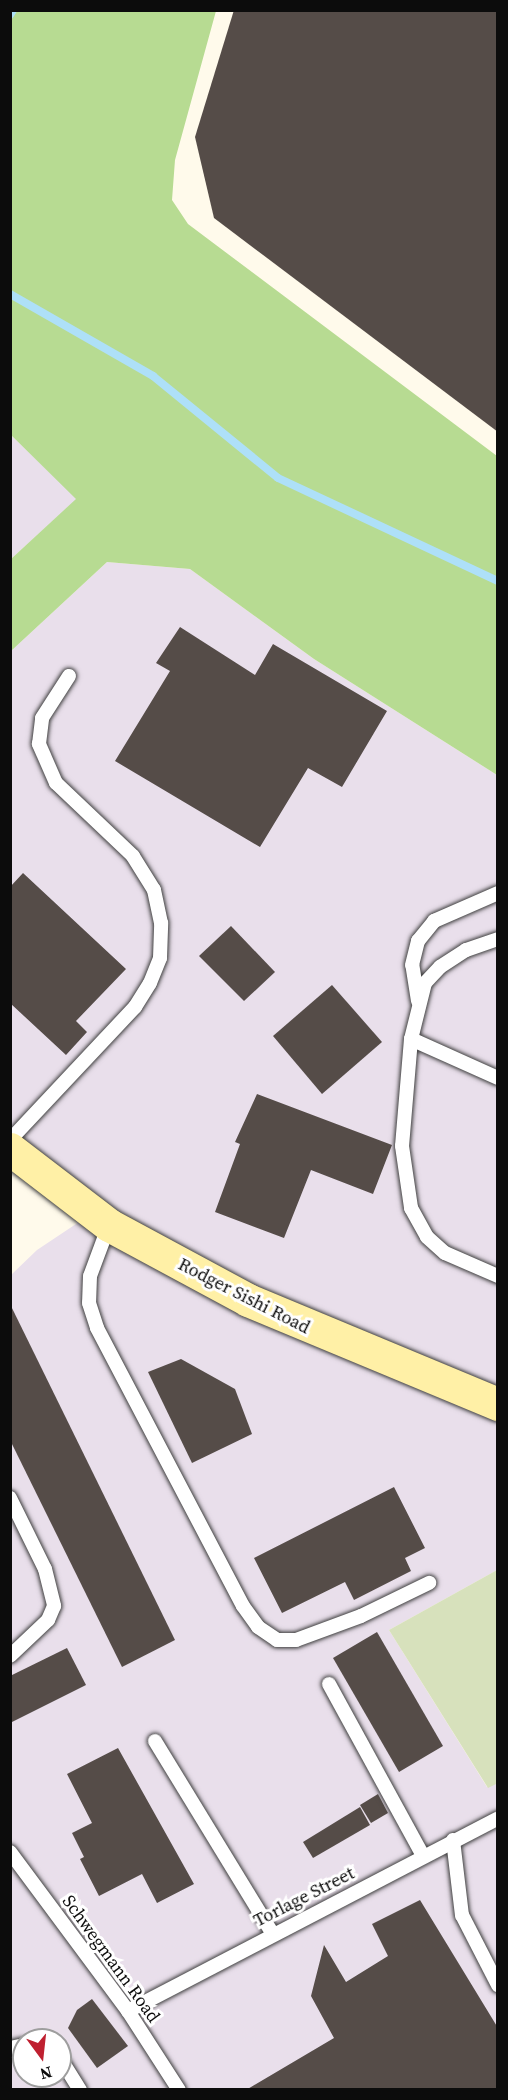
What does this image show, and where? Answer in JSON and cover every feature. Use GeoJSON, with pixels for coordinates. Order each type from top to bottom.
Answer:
{"type":"FeatureCollection","features":[{"type":"Feature","properties":{"kind":"street","name":"Rodger Sishi Road"},"geometry":{"type":"LineString","coordinates":[[10,1149],[109,1225],[290,1321],[498,1404]]}},
{"type":"Feature","properties":{"kind":"lane"},"geometry":{"type":"LineString","coordinates":[[10,1140],[135,1006],[150,983],[160,958],[161,923],[154,890],[133,856],[56,783],[39,744],[42,718],[69,676]]}},
{"type":"Feature","properties":{"kind":"lane"},"geometry":{"type":"LineString","coordinates":[[418,1002],[412,965],[418,941],[434,921],[498,893]]}},
{"type":"Feature","properties":{"kind":"lane"},"geometry":{"type":"LineString","coordinates":[[498,939],[466,950],[440,967],[425,983],[418,1002],[411,1039],[402,1146],[411,1208],[427,1237],[445,1253],[498,1276]]}},
{"type":"Feature","properties":{"kind":"lane"},"geometry":{"type":"LineString","coordinates":[[411,1039],[498,1078]]}},
{"type":"Feature","properties":{"kind":"lane"},"geometry":{"type":"LineString","coordinates":[[109,1225],[90,1276],[88,1303],[97,1328],[243,1606],[258,1628],[277,1640],[296,1640],[361,1616],[429,1582]]}},
{"type":"Feature","properties":{"kind":"lane"},"geometry":{"type":"LineString","coordinates":[[10,1498],[45,1569],[54,1606],[48,1620],[10,1656]]}},
{"type":"Feature","properties":{"kind":"lane"},"geometry":{"type":"LineString","coordinates":[[329,1684],[423,1856]]}},
{"type":"Feature","properties":{"kind":"lane"},"geometry":{"type":"LineString","coordinates":[[155,1741],[273,1934]]}},
{"type":"Feature","properties":{"kind":"lane","name":"Torlage Street"},"geometry":{"type":"LineString","coordinates":[[128,2011],[498,1818]]}},
{"type":"Feature","properties":{"kind":"lane"},"geometry":{"type":"LineString","coordinates":[[453,1840],[462,1915],[498,1985]]}},
{"type":"Feature","properties":{"kind":"lane","name":"Schwegmann Road"},"geometry":{"type":"LineString","coordinates":[[10,1852],[128,2011],[178,2090]]}},
{"type":"Feature","properties":{"kind":"lane"},"geometry":{"type":"LineString","coordinates":[[72,2077],[80,2090]]}},
{"type":"Feature","properties":{"kind":"shaded area"},"geometry":{"type":"Polygon","coordinates":[[[11,435],[77,499],[11,559],[11,435]]]}},
{"type":"Feature","properties":{"kind":"shaded area"},"geometry":{"type":"Polygon","coordinates":[[[107,562],[190,569],[314,659],[497,775],[497,1570],[389,1630],[487,1787],[497,1783],[497,2089],[11,2089],[11,1275],[37,1250],[94,1212],[11,1146],[11,651],[107,562]]]}},
{"type":"Feature","properties":{"kind":"green space"},"geometry":{"type":"Polygon","coordinates":[[[11,10],[216,11],[175,160],[172,200],[188,224],[497,456],[497,775],[314,659],[190,569],[107,562],[11,651],[11,559],[76,499],[11,435],[11,10]]]}},
{"type":"Feature","properties":{"kind":"green space"},"geometry":{"type":"Polygon","coordinates":[[[497,1570],[498,1783],[488,1788],[389,1630],[497,1570]]]}},
{"type":"Feature","properties":{"kind":"building"},"geometry":{"type":"Polygon","coordinates":[[[234,10],[498,10],[498,432],[214,218],[195,137],[234,10]]]}},
{"type":"Feature","properties":{"kind":"building"},"geometry":{"type":"Polygon","coordinates":[[[180,627],[255,675],[273,644],[387,711],[342,787],[308,768],[260,847],[115,761],[170,671],[156,663],[180,627]]]}},
{"type":"Feature","properties":{"kind":"building"},"geometry":{"type":"Polygon","coordinates":[[[23,873],[126,969],[76,1021],[87,1032],[66,1055],[10,1003],[10,887],[23,873]]]}},
{"type":"Feature","properties":{"kind":"building"},"geometry":{"type":"Polygon","coordinates":[[[231,926],[275,972],[244,1001],[199,956],[231,926]]]}},
{"type":"Feature","properties":{"kind":"building"},"geometry":{"type":"Polygon","coordinates":[[[332,985],[382,1042],[322,1094],[273,1036],[332,985]]]}},
{"type":"Feature","properties":{"kind":"building"},"geometry":{"type":"Polygon","coordinates":[[[257,1094],[392,1145],[373,1194],[311,1170],[284,1238],[215,1212],[240,1144],[235,1142],[257,1094]]]}},
{"type":"Feature","properties":{"kind":"building"},"geometry":{"type":"Polygon","coordinates":[[[10,1304],[175,1640],[122,1667],[10,1440],[10,1304]]]}},
{"type":"Feature","properties":{"kind":"building"},"geometry":{"type":"Polygon","coordinates":[[[181,1359],[235,1389],[252,1434],[192,1463],[148,1372],[181,1359]]]}},
{"type":"Feature","properties":{"kind":"building"},"geometry":{"type":"Polygon","coordinates":[[[394,1487],[425,1548],[405,1558],[411,1571],[354,1600],[345,1582],[282,1613],[254,1558],[394,1487]]]}},
{"type":"Feature","properties":{"kind":"building"},"geometry":{"type":"Polygon","coordinates":[[[377,1632],[443,1746],[399,1772],[333,1658],[377,1632]]]}},
{"type":"Feature","properties":{"kind":"building"},"geometry":{"type":"Polygon","coordinates":[[[67,1648],[86,1685],[10,1723],[10,1676],[67,1648]]]}},
{"type":"Feature","properties":{"kind":"building"},"geometry":{"type":"Polygon","coordinates":[[[118,1748],[194,1884],[157,1903],[142,1874],[99,1896],[80,1859],[84,1857],[72,1833],[92,1823],[67,1774],[118,1748]]]}},
{"type":"Feature","properties":{"kind":"building"},"geometry":{"type":"Polygon","coordinates":[[[378,1794],[388,1813],[371,1823],[360,1805],[378,1794]]]}},
{"type":"Feature","properties":{"kind":"building"},"geometry":{"type":"Polygon","coordinates":[[[360,1807],[370,1825],[313,1858],[303,1842],[360,1807]]]}},
{"type":"Feature","properties":{"kind":"building"},"geometry":{"type":"Polygon","coordinates":[[[420,1900],[498,2028],[498,2090],[246,2090],[334,2038],[311,1996],[324,1945],[346,1982],[388,1956],[372,1924],[420,1900]]]}},
{"type":"Feature","properties":{"kind":"building"},"geometry":{"type":"Polygon","coordinates":[[[92,1999],[128,2046],[97,2068],[72,2034],[72,2028],[68,2028],[77,2010],[92,1999]]]}},
{"type":"Feature","properties":{"kind":"waterway"},"geometry":{"type":"LineString","coordinates":[[10,15],[13,10]]}},
{"type":"Feature","properties":{"kind":"waterway"},"geometry":{"type":"LineString","coordinates":[[10,294],[153,376],[278,478],[498,581]]}}]}
